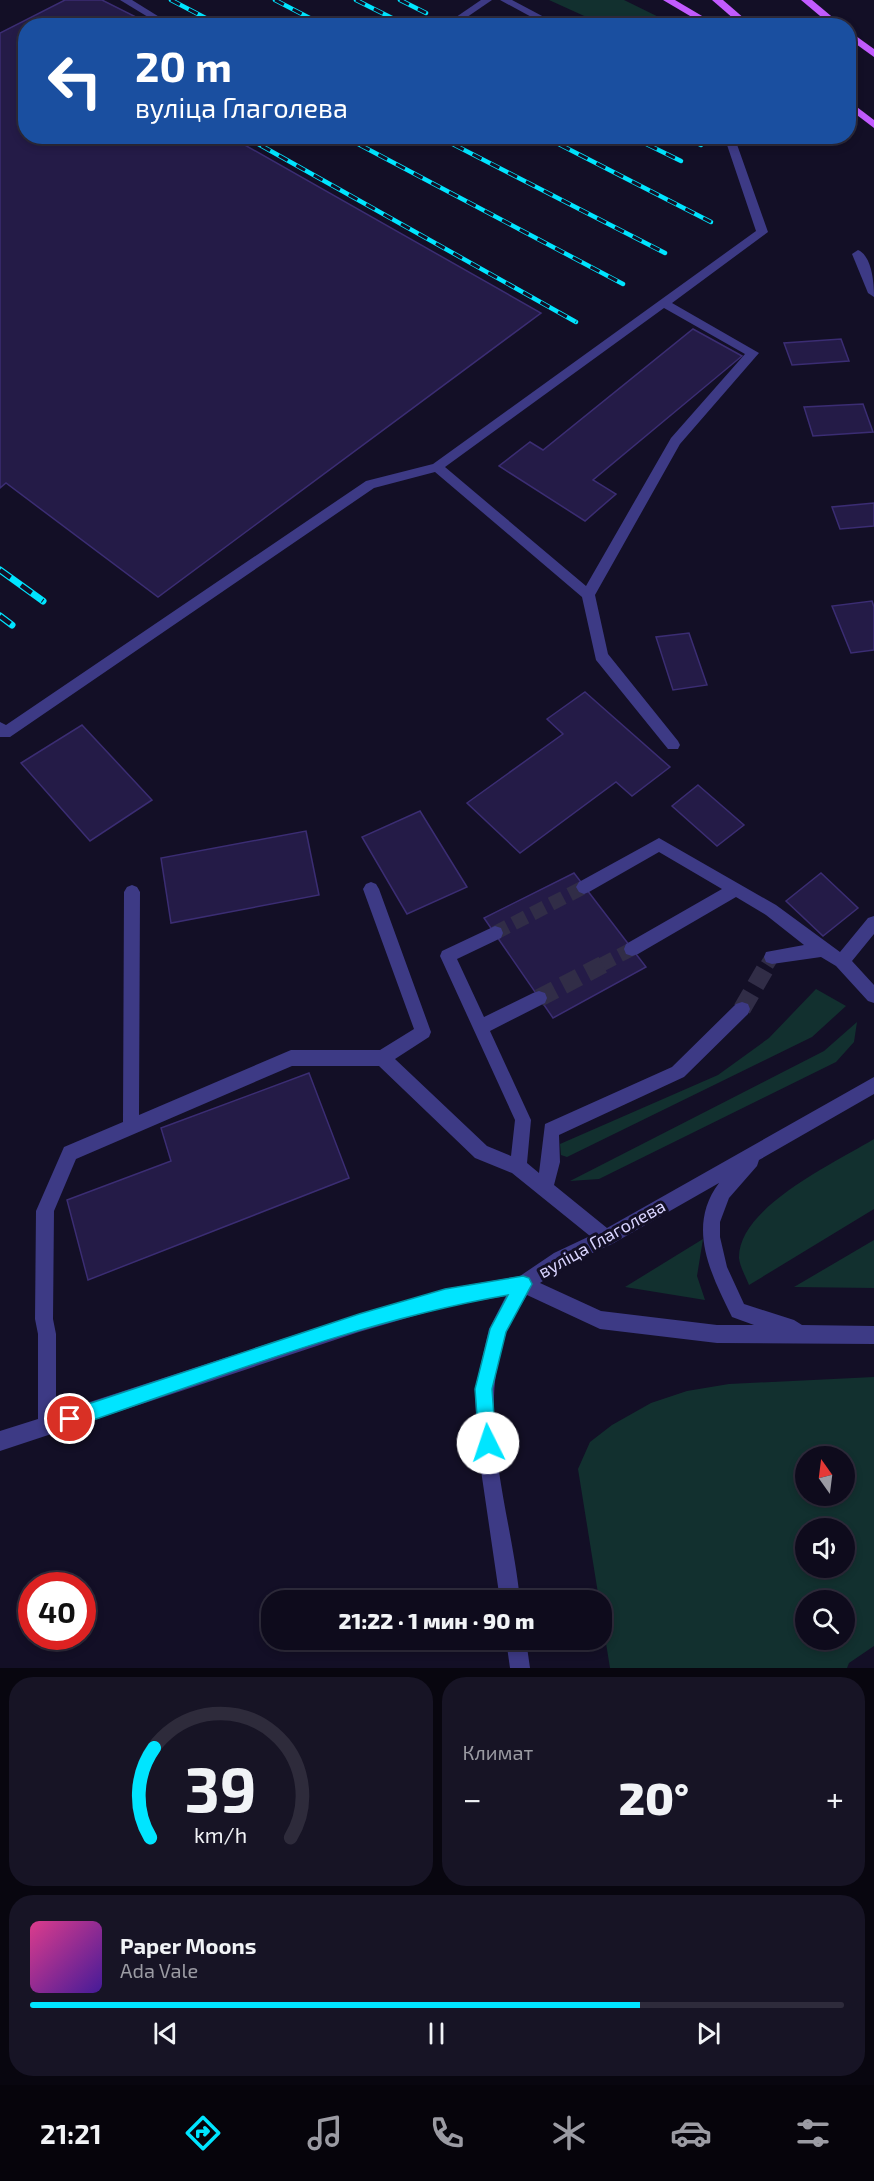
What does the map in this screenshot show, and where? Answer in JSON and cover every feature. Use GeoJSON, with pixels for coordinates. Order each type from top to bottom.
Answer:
{"type":"FeatureCollection","features":[{"type":"Feature","properties":{"kind":"main road"},"geometry":{"type":"LineString","coordinates":[[668,0],[701,18]]}},
{"type":"Feature","properties":{"kind":"main road"},"geometry":{"type":"LineString","coordinates":[[717,0],[739,18]]}},
{"type":"Feature","properties":{"kind":"main road"},"geometry":{"type":"LineString","coordinates":[[806,0],[829,18]]}},
{"type":"Feature","properties":{"kind":"main road"},"geometry":{"type":"LineString","coordinates":[[856,40],[874,54]]}},
{"type":"Feature","properties":{"kind":"main road"},"geometry":{"type":"LineString","coordinates":[[856,110],[874,125]]}},
{"type":"Feature","properties":{"kind":"street"},"geometry":{"type":"LineString","coordinates":[[125,0],[156,18]]}},
{"type":"Feature","properties":{"kind":"street"},"geometry":{"type":"LineString","coordinates":[[459,18],[487,0]]}},
{"type":"Feature","properties":{"kind":"street"},"geometry":{"type":"LineString","coordinates":[[505,0],[541,18]]}},
{"type":"Feature","properties":{"kind":"street"},"geometry":{"type":"LineString","coordinates":[[0,728],[5,733],[370,484],[437,467],[762,232],[732,144]]}},
{"type":"Feature","properties":{"kind":"street"},"geometry":{"type":"LineString","coordinates":[[858,254],[874,293]]}},
{"type":"Feature","properties":{"kind":"street"},"geometry":{"type":"LineString","coordinates":[[588,595],[675,441],[753,353],[663,303]]}},
{"type":"Feature","properties":{"kind":"street"},"geometry":{"type":"LineString","coordinates":[[437,467],[588,595],[601,656],[673,745]]}},
{"type":"Feature","properties":{"kind":"street"},"geometry":{"type":"LineString","coordinates":[[584,887],[659,844],[771,910],[822,950],[842,961],[874,996]]}},
{"type":"Feature","properties":{"kind":"street"},"geometry":{"type":"LineString","coordinates":[[47,1426],[47,1334],[44,1319],[45,1211],[69,1153],[291,1058],[382,1058],[423,1032],[371,889]]}},
{"type":"Feature","properties":{"kind":"street"},"geometry":{"type":"LineString","coordinates":[[632,949],[736,889]]}},
{"type":"Feature","properties":{"kind":"street"},"geometry":{"type":"LineString","coordinates":[[131,1126],[132,892]]}},
{"type":"Feature","properties":{"kind":"street"},"geometry":{"type":"LineString","coordinates":[[842,961],[874,923]]}},
{"type":"Feature","properties":{"kind":"street"},"geometry":{"type":"LineString","coordinates":[[495,933],[448,956],[523,1120],[518,1167]]}},
{"type":"Feature","properties":{"kind":"street"},"geometry":{"type":"LineString","coordinates":[[772,957],[822,950]]}},
{"type":"Feature","properties":{"kind":"street"},"geometry":{"type":"LineString","coordinates":[[481,1027],[539,998]]}},
{"type":"Feature","properties":{"kind":"street"},"geometry":{"type":"LineString","coordinates":[[544,1188],[551,1162],[551,1130],[678,1072],[742,1009]]}},
{"type":"Feature","properties":{"kind":"street"},"geometry":{"type":"LineString","coordinates":[[382,1058],[481,1152],[518,1167],[606,1238]]}},
{"type":"Feature","properties":{"kind":"street","name":"вуліца Глаголева"},"geometry":{"type":"LineString","coordinates":[[0,1441],[359,1323],[445,1298],[523,1284],[560,1259],[606,1238],[874,1085]]}},
{"type":"Feature","properties":{"kind":"street"},"geometry":{"type":"LineString","coordinates":[[759,1151],[722,1194],[711,1221],[712,1257],[738,1311],[815,1335]]}},
{"type":"Feature","properties":{"kind":"street"},"geometry":{"type":"LineString","coordinates":[[509,1590],[488,1443],[484,1389],[498,1329],[523,1284],[600,1320],[717,1334],[874,1335]]}},
{"type":"Feature","properties":{"kind":"street"},"geometry":{"type":"LineString","coordinates":[[517,1650],[520,1668]]}},
{"type":"Feature","properties":{"kind":"green space"},"geometry":{"type":"Polygon","coordinates":[[[549,0],[624,0],[661,18],[589,18],[549,0]]]}},
{"type":"Feature","properties":{"kind":"green space"},"geometry":{"type":"Polygon","coordinates":[[[816,989],[846,1006],[812,1037],[567,1157],[561,1155],[560,1144],[718,1075],[769,1038],[816,989]]]}},
{"type":"Feature","properties":{"kind":"green space"},"geometry":{"type":"Polygon","coordinates":[[[857,1022],[854,1042],[836,1062],[599,1179],[570,1181],[824,1051],[857,1022]]]}},
{"type":"Feature","properties":{"kind":"green space"},"geometry":{"type":"Polygon","coordinates":[[[874,1139],[874,1209],[749,1285],[739,1258],[743,1239],[754,1221],[792,1188],[874,1139]]]}},
{"type":"Feature","properties":{"kind":"green space"},"geometry":{"type":"Polygon","coordinates":[[[703,1239],[697,1276],[705,1300],[625,1287],[703,1239]]]}},
{"type":"Feature","properties":{"kind":"green space"},"geometry":{"type":"Polygon","coordinates":[[[874,1240],[874,1288],[794,1287],[874,1240]]]}},
{"type":"Feature","properties":{"kind":"green space"},"geometry":{"type":"Polygon","coordinates":[[[874,1377],[874,1646],[849,1663],[847,1668],[610,1668],[607,1650],[612,1650],[612,1590],[597,1590],[578,1469],[590,1442],[612,1425],[651,1403],[687,1391],[729,1384],[874,1377]]]}},
{"type":"Feature","properties":{"kind":"building"},"geometry":{"type":"Polygon","coordinates":[[[65,0],[102,0],[138,18],[30,18],[65,0]]]}},
{"type":"Feature","properties":{"kind":"building"},"geometry":{"type":"Polygon","coordinates":[[[18,24],[18,144],[243,144],[541,313],[158,597],[6,483],[0,488],[0,33],[18,24]]]}},
{"type":"Feature","properties":{"kind":"building"},"geometry":{"type":"Polygon","coordinates":[[[693,329],[742,356],[593,480],[616,494],[585,521],[499,466],[530,442],[543,450],[693,329]]]}},
{"type":"Feature","properties":{"kind":"building"},"geometry":{"type":"Polygon","coordinates":[[[841,339],[849,361],[792,365],[784,343],[841,339]]]}},
{"type":"Feature","properties":{"kind":"building"},"geometry":{"type":"Polygon","coordinates":[[[863,404],[873,432],[813,436],[804,407],[863,404]]]}},
{"type":"Feature","properties":{"kind":"building"},"geometry":{"type":"Polygon","coordinates":[[[874,503],[874,526],[840,529],[832,507],[874,503]]]}},
{"type":"Feature","properties":{"kind":"building"},"geometry":{"type":"Polygon","coordinates":[[[872,601],[874,650],[851,653],[832,606],[872,601]]]}},
{"type":"Feature","properties":{"kind":"building"},"geometry":{"type":"Polygon","coordinates":[[[689,633],[707,685],[673,690],[656,637],[689,633]]]}},
{"type":"Feature","properties":{"kind":"building"},"geometry":{"type":"Polygon","coordinates":[[[585,692],[670,767],[632,796],[616,782],[520,853],[467,803],[563,734],[547,719],[585,692]]]}},
{"type":"Feature","properties":{"kind":"building"},"geometry":{"type":"Polygon","coordinates":[[[82,725],[152,800],[90,841],[21,763],[82,725]]]}},
{"type":"Feature","properties":{"kind":"building"},"geometry":{"type":"Polygon","coordinates":[[[698,785],[744,825],[717,846],[672,806],[698,785]]]}},
{"type":"Feature","properties":{"kind":"building"},"geometry":{"type":"Polygon","coordinates":[[[420,811],[467,887],[407,914],[362,837],[420,811]]]}},
{"type":"Feature","properties":{"kind":"building"},"geometry":{"type":"Polygon","coordinates":[[[306,831],[319,895],[171,923],[161,858],[306,831]]]}},
{"type":"Feature","properties":{"kind":"building"},"geometry":{"type":"Polygon","coordinates":[[[574,873],[646,967],[553,1018],[484,918],[574,873]]]}},
{"type":"Feature","properties":{"kind":"building"},"geometry":{"type":"Polygon","coordinates":[[[821,873],[858,908],[823,936],[786,901],[821,873]]]}},
{"type":"Feature","properties":{"kind":"building"},"geometry":{"type":"Polygon","coordinates":[[[309,1073],[349,1178],[88,1280],[67,1200],[171,1161],[161,1128],[309,1073]]]}},
{"type":"Feature","properties":{"kind":"tunnel"},"geometry":{"type":"LineString","coordinates":[[495,933],[584,887]]}},
{"type":"Feature","properties":{"kind":"tunnel"},"geometry":{"type":"LineString","coordinates":[[601,965],[632,949]]}},
{"type":"Feature","properties":{"kind":"tunnel"},"geometry":{"type":"LineString","coordinates":[[767,965],[772,957]]}},
{"type":"Feature","properties":{"kind":"tunnel"},"geometry":{"type":"LineString","coordinates":[[539,998],[604,964]]}},
{"type":"Feature","properties":{"kind":"tunnel"},"geometry":{"type":"LineString","coordinates":[[742,1009],[768,964]]}},
{"type":"Feature","properties":{"kind":"railway"},"geometry":{"type":"LineString","coordinates":[[171,0],[206,18]]}},
{"type":"Feature","properties":{"kind":"railway"},"geometry":{"type":"LineString","coordinates":[[275,0],[310,18]]}},
{"type":"Feature","properties":{"kind":"railway"},"geometry":{"type":"LineString","coordinates":[[356,0],[392,18]]}},
{"type":"Feature","properties":{"kind":"railway"},"geometry":{"type":"LineString","coordinates":[[400,0],[426,13]]}},
{"type":"Feature","properties":{"kind":"railway"},"geometry":{"type":"LineString","coordinates":[[258,144],[576,322]]}},
{"type":"Feature","properties":{"kind":"railway"},"geometry":{"type":"LineString","coordinates":[[358,144],[623,284]]}},
{"type":"Feature","properties":{"kind":"railway"},"geometry":{"type":"LineString","coordinates":[[453,144],[665,253]]}},
{"type":"Feature","properties":{"kind":"railway"},"geometry":{"type":"LineString","coordinates":[[559,144],[711,222]]}},
{"type":"Feature","properties":{"kind":"railway"},"geometry":{"type":"LineString","coordinates":[[646,144],[681,161]]}},
{"type":"Feature","properties":{"kind":"railway"},"geometry":{"type":"LineString","coordinates":[[0,570],[43,601]]}},
{"type":"Feature","properties":{"kind":"railway"},"geometry":{"type":"LineString","coordinates":[[0,616],[12,625]]}},
{"type":"Feature","properties":{"kind":"route"},"geometry":{"type":"LineString","coordinates":[[70,1419],[359,1323],[445,1298],[523,1284],[498,1329],[484,1389],[488,1443]]}}]}
